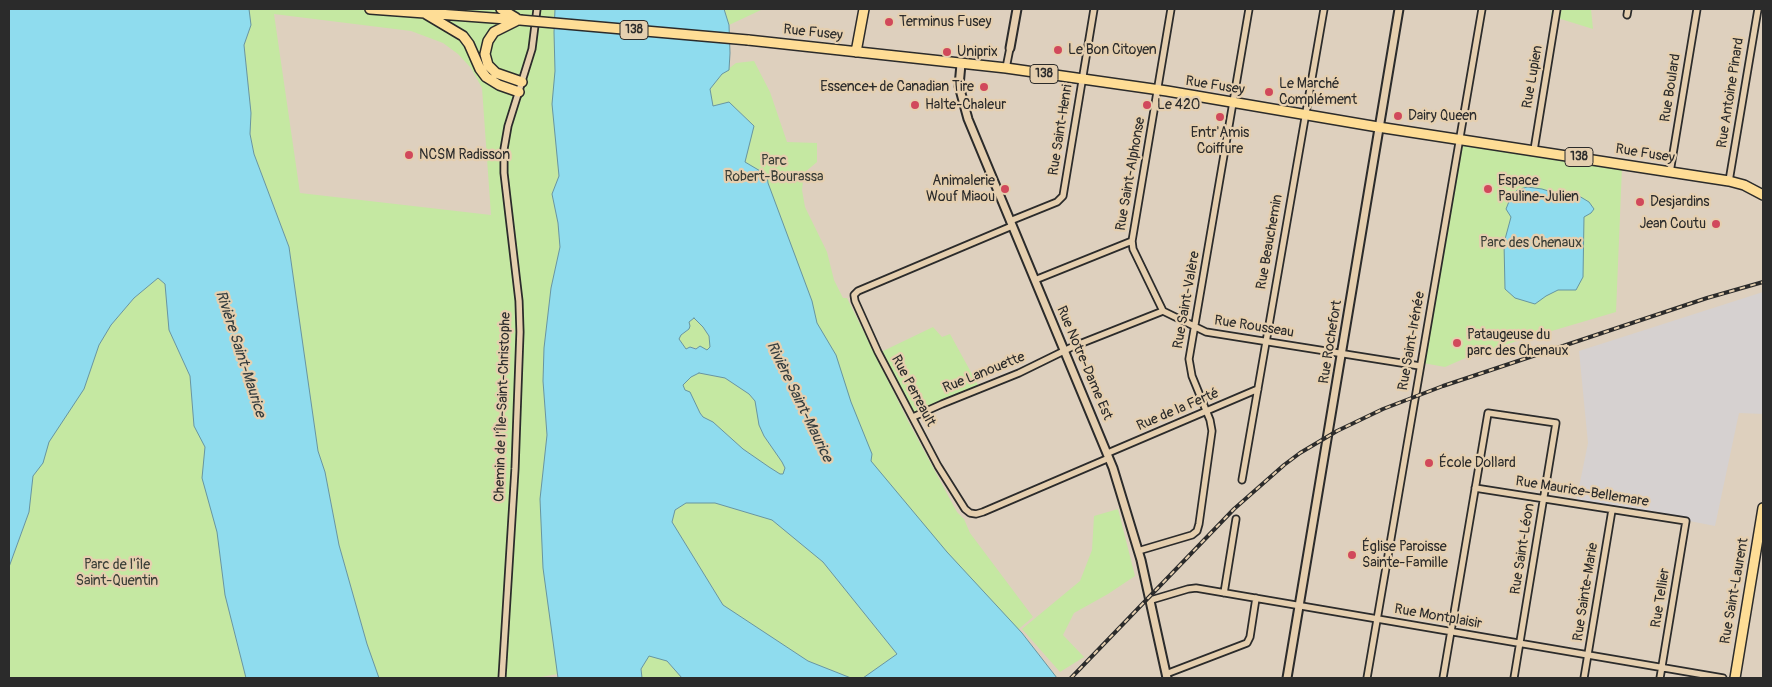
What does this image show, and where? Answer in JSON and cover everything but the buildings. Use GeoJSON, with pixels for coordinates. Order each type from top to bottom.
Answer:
{"type":"FeatureCollection","features":[{"type":"Feature","properties":{"kind":"main road","name":"138"},"geometry":{"type":"LineString","coordinates":[[370,9],[520,20]]}},
{"type":"Feature","properties":{"kind":"main road"},"geometry":{"type":"LineString","coordinates":[[424,13],[435,9]]}},
{"type":"Feature","properties":{"kind":"main road"},"geometry":{"type":"LineString","coordinates":[[501,9],[520,20]]}},
{"type":"Feature","properties":{"kind":"main road"},"geometry":{"type":"LineString","coordinates":[[856,52],[864,9]]}},
{"type":"Feature","properties":{"kind":"main road"},"geometry":{"type":"LineString","coordinates":[[424,13],[463,36],[478,66],[486,77],[499,85],[519,92]]}},
{"type":"Feature","properties":{"kind":"main road"},"geometry":{"type":"LineString","coordinates":[[520,20],[501,27],[494,32],[488,41],[485,54],[488,65],[496,72],[522,82]]}},
{"type":"Feature","properties":{"kind":"main road","name":"Rue Fusey"},"geometry":{"type":"LineString","coordinates":[[520,20],[748,40],[1006,68],[1157,90],[1459,140],[1729,181],[1744,185],[1763,196]]}},
{"type":"Feature","properties":{"kind":"main road","name":"Rue Saint-Laurent"},"geometry":{"type":"LineString","coordinates":[[1734,678],[1763,508]]}},
{"type":"Feature","properties":{"kind":"street","name":"Chemin de l'Île-Saint-Christophe"},"geometry":{"type":"LineString","coordinates":[[502,678],[515,469],[520,332],[504,164],[506,134],[532,49],[537,9]]}},
{"type":"Feature","properties":{"kind":"street"},"geometry":{"type":"LineString","coordinates":[[1006,68],[1017,9]]}},
{"type":"Feature","properties":{"kind":"street","name":"Rue Saint-Henri"},"geometry":{"type":"LineString","coordinates":[[1011,223],[1062,198],[1094,9]]}},
{"type":"Feature","properties":{"kind":"street","name":"Rue Saint-Alphonse"},"geometry":{"type":"LineString","coordinates":[[1035,280],[1132,241],[1171,9]]}},
{"type":"Feature","properties":{"kind":"street","name":"Rue Saint-Valère"},"geometry":{"type":"LineString","coordinates":[[1138,552],[1189,536],[1198,529],[1212,436],[1211,426],[1189,368],[1249,9]]}},
{"type":"Feature","properties":{"kind":"street","name":"Rue Beauchemin"},"geometry":{"type":"LineString","coordinates":[[1242,480],[1324,9]]}},
{"type":"Feature","properties":{"kind":"street","name":"Rue Rochefort"},"geometry":{"type":"LineString","coordinates":[[1287,678],[1399,9]]}},
{"type":"Feature","properties":{"kind":"street","name":"Rue Saint-Irénée"},"geometry":{"type":"LineString","coordinates":[[1367,678],[1482,9]]}},
{"type":"Feature","properties":{"kind":"street","name":"Rue Lupien"},"geometry":{"type":"LineString","coordinates":[[1534,150],[1557,9]]}},
{"type":"Feature","properties":{"kind":"street","name":"Rue Boulard"},"geometry":{"type":"LineString","coordinates":[[1670,172],[1697,9]]}},
{"type":"Feature","properties":{"kind":"street","name":"Rue Antoine Pinard"},"geometry":{"type":"LineString","coordinates":[[1729,181],[1758,9]]}},
{"type":"Feature","properties":{"kind":"street","name":"Rue Notre-Dame Est"},"geometry":{"type":"LineString","coordinates":[[961,64],[959,86],[965,112],[1108,455],[1138,552],[1166,676]]}},
{"type":"Feature","properties":{"kind":"street","name":"Rue Perreault"},"geometry":{"type":"LineString","coordinates":[[1011,223],[858,291],[854,295],[855,301],[874,343],[941,472],[965,510],[973,514],[983,512],[1108,455]]}},
{"type":"Feature","properties":{"kind":"street"},"geometry":{"type":"LineString","coordinates":[[1065,350],[1163,310],[1132,241]]}},
{"type":"Feature","properties":{"kind":"street","name":"Rue Rousseau"},"geometry":{"type":"LineString","coordinates":[[1163,310],[1206,332],[1420,366]]}},
{"type":"Feature","properties":{"kind":"street","name":"Rue Lanouette"},"geometry":{"type":"LineString","coordinates":[[913,417],[1019,373],[1065,350]]}},
{"type":"Feature","properties":{"kind":"street","name":"Rue de la Ferté"},"geometry":{"type":"LineString","coordinates":[[1108,455],[1258,388]]}},
{"type":"Feature","properties":{"kind":"street","name":"Rue Saint-Léon"},"geometry":{"type":"LineString","coordinates":[[1475,488],[1488,413],[1556,423],[1514,678]]}},
{"type":"Feature","properties":{"kind":"street"},"geometry":{"type":"LineString","coordinates":[[1443,678],[1475,488]]}},
{"type":"Feature","properties":{"kind":"street","name":"Rue Maurice-Bellemare"},"geometry":{"type":"LineString","coordinates":[[1475,488],[1686,521]]}},
{"type":"Feature","properties":{"kind":"street","name":"Rue Sainte-Marie"},"geometry":{"type":"LineString","coordinates":[[1584,678],[1612,510]]}},
{"type":"Feature","properties":{"kind":"street"},"geometry":{"type":"LineString","coordinates":[[1224,593],[1236,519]]}},
{"type":"Feature","properties":{"kind":"street","name":"Rue Tellier"},"geometry":{"type":"LineString","coordinates":[[1660,678],[1686,521]]}},
{"type":"Feature","properties":{"kind":"street","name":"Rue Montplaisir"},"geometry":{"type":"LineString","coordinates":[[1150,600],[1190,588],[1723,678]]}},
{"type":"Feature","properties":{"kind":"street"},"geometry":{"type":"LineString","coordinates":[[1166,676],[1247,643],[1250,637],[1256,598]]}},
{"type":"Feature","properties":{"kind":"shaded area"},"geometry":{"type":"Polygon","coordinates":[[[1763,292],[1763,414],[1739,413],[1715,526],[1613,506],[1576,502],[1588,443],[1579,351],[1763,292]]]}},
{"type":"Feature","properties":{"kind":"green space"},"geometry":{"type":"Polygon","coordinates":[[[249,9],[555,9],[554,32],[559,176],[552,194],[558,223],[560,247],[551,288],[544,348],[543,381],[547,435],[540,499],[558,674],[535,678],[379,678],[367,644],[339,545],[325,472],[318,451],[289,247],[254,154],[250,134],[251,113],[244,45],[251,25],[249,9]],[[274,14],[300,193],[491,215],[482,88],[471,68],[458,54],[443,43],[411,31],[274,14]]]}},
{"type":"Feature","properties":{"kind":"green space"},"geometry":{"type":"Polygon","coordinates":[[[724,9],[763,9],[729,25],[724,9]]]}},
{"type":"Feature","properties":{"kind":"green space"},"geometry":{"type":"Polygon","coordinates":[[[1552,9],[1591,9],[1593,29],[1551,16],[1552,9]]]}},
{"type":"Feature","properties":{"kind":"green space","name":"Parc Robert-Bourassa"},"geometry":{"type":"Polygon","coordinates":[[[754,61],[770,92],[787,142],[817,143],[817,162],[804,173],[802,190],[805,207],[827,252],[834,280],[843,298],[847,298],[908,421],[957,512],[964,519],[970,533],[1033,617],[1015,632],[868,464],[737,158],[754,126],[729,102],[713,106],[710,89],[722,74],[736,63],[754,61]]]}},
{"type":"Feature","properties":{"kind":"green space","name":"Parc des Chenaux"},"geometry":{"type":"Polygon","coordinates":[[[1460,144],[1622,167],[1616,312],[1477,353],[1445,367],[1423,363],[1460,144]]]}},
{"type":"Feature","properties":{"kind":"green space","name":"Parc de l'île Saint-Quentin"},"geometry":{"type":"Polygon","coordinates":[[[158,278],[165,284],[169,330],[190,376],[194,426],[221,461],[219,548],[225,595],[246,678],[9,678],[9,567],[29,512],[9,464],[84,389],[99,345],[111,325],[134,298],[158,278]]]}},
{"type":"Feature","properties":{"kind":"green space"},"geometry":{"type":"Polygon","coordinates":[[[694,318],[709,336],[711,347],[707,350],[690,347],[686,349],[679,339],[689,329],[689,322],[694,318]]]}},
{"type":"Feature","properties":{"kind":"green space"},"geometry":{"type":"Polygon","coordinates":[[[933,327],[942,337],[950,334],[978,385],[911,415],[881,352],[933,327]]]}},
{"type":"Feature","properties":{"kind":"green space"},"geometry":{"type":"Polygon","coordinates":[[[699,373],[725,378],[749,394],[755,401],[759,425],[785,468],[783,474],[780,474],[743,449],[713,422],[703,417],[683,385],[691,377],[699,373]]]}},
{"type":"Feature","properties":{"kind":"green space"},"geometry":{"type":"Polygon","coordinates":[[[686,503],[715,503],[772,520],[823,562],[897,654],[863,678],[851,678],[808,661],[723,605],[672,522],[675,510],[686,503]]]}},
{"type":"Feature","properties":{"kind":"green space"},"geometry":{"type":"Polygon","coordinates":[[[1118,509],[1135,576],[1074,613],[1063,635],[1084,657],[1060,672],[1022,629],[1080,581],[1092,550],[1094,516],[1118,509]]]}},
{"type":"Feature","properties":{"kind":"green space"},"geometry":{"type":"Polygon","coordinates":[[[649,655],[667,661],[682,678],[642,678],[641,669],[649,655]]]}},
{"type":"Feature","properties":{"kind":"water","name":"Rivière Saint-Maurice"},"geometry":{"type":"Polygon","coordinates":[[[9,9],[249,9],[251,25],[244,45],[251,113],[250,134],[254,154],[289,247],[318,451],[325,472],[339,545],[367,644],[379,678],[246,678],[225,595],[217,532],[202,478],[205,447],[194,426],[190,376],[169,330],[165,284],[158,278],[134,298],[111,325],[99,345],[84,389],[49,442],[43,463],[33,476],[29,512],[9,567],[9,9]]]}},
{"type":"Feature","properties":{"kind":"water","name":"Rivière Saint-Maurice"},"geometry":{"type":"Polygon","coordinates":[[[555,9],[724,9],[729,25],[729,70],[722,74],[710,89],[713,106],[729,102],[754,126],[745,162],[767,175],[768,183],[812,301],[817,323],[836,355],[851,402],[872,454],[871,461],[947,552],[1022,633],[1057,678],[863,678],[897,654],[823,562],[772,520],[715,503],[686,503],[675,510],[672,522],[723,605],[808,661],[851,678],[682,678],[667,661],[649,656],[641,669],[642,678],[558,678],[543,568],[540,499],[547,435],[543,381],[544,348],[551,288],[560,247],[558,223],[552,194],[559,176],[552,104],[555,71],[555,9]],[[694,318],[689,322],[689,329],[679,339],[686,349],[690,347],[696,349],[700,346],[707,350],[710,347],[709,336],[694,318]],[[699,373],[691,377],[683,385],[685,390],[690,392],[703,417],[713,422],[743,449],[780,474],[783,474],[785,468],[759,425],[755,401],[749,394],[725,378],[699,373]]]}},
{"type":"Feature","properties":{"kind":"water"},"geometry":{"type":"Polygon","coordinates":[[[1527,187],[1558,194],[1579,196],[1589,202],[1594,209],[1584,217],[1583,277],[1576,290],[1558,290],[1535,304],[1515,298],[1505,289],[1504,243],[1511,217],[1506,209],[1510,199],[1517,190],[1527,187]]]}},
{"type":"Feature","properties":{"kind":"railway"},"geometry":{"type":"LineString","coordinates":[[1071,678],[1234,509],[1284,465],[1337,431],[1383,409],[1443,386],[1707,298],[1763,282]]}},
{"type":"Feature","properties":{"kind":"place","name":"Terminus Fusey"},"geometry":{"type":"Point","coordinates":[889,22]}},
{"type":"Feature","properties":{"kind":"place","name":"Le Bon Citoyen"},"geometry":{"type":"Point","coordinates":[1058,50]}},
{"type":"Feature","properties":{"kind":"place","name":"Uniprix"},"geometry":{"type":"Point","coordinates":[947,52]}},
{"type":"Feature","properties":{"kind":"place","name":"Essence+ de Canadian Tire"},"geometry":{"type":"Point","coordinates":[984,87]}},
{"type":"Feature","properties":{"kind":"place","name":"Le Marché Complément"},"geometry":{"type":"Point","coordinates":[1269,92]}},
{"type":"Feature","properties":{"kind":"place","name":"Halte-Chaleur"},"geometry":{"type":"Point","coordinates":[915,105]}},
{"type":"Feature","properties":{"kind":"place","name":"Le 420"},"geometry":{"type":"Point","coordinates":[1147,105]}},
{"type":"Feature","properties":{"kind":"place","name":"Dairy Queen"},"geometry":{"type":"Point","coordinates":[1398,116]}},
{"type":"Feature","properties":{"kind":"place","name":"Entr'Amis Coiffure"},"geometry":{"type":"Point","coordinates":[1220,117]}},
{"type":"Feature","properties":{"kind":"place","name":"NCSM Radisson"},"geometry":{"type":"Point","coordinates":[409,155]}},
{"type":"Feature","properties":{"kind":"place","name":"Animalerie Wouf Miaou"},"geometry":{"type":"Point","coordinates":[1005,189]}},
{"type":"Feature","properties":{"kind":"place","name":"Espace Pauline-Julien"},"geometry":{"type":"Point","coordinates":[1488,189]}},
{"type":"Feature","properties":{"kind":"place","name":"Desjardins"},"geometry":{"type":"Point","coordinates":[1640,202]}},
{"type":"Feature","properties":{"kind":"place","name":"Jean Coutu"},"geometry":{"type":"Point","coordinates":[1716,224]}},
{"type":"Feature","properties":{"kind":"place","name":"Pataugeuse du parc des Chenaux"},"geometry":{"type":"Point","coordinates":[1457,343]}},
{"type":"Feature","properties":{"kind":"place","name":"École Dollard"},"geometry":{"type":"Point","coordinates":[1429,463]}},
{"type":"Feature","properties":{"kind":"place","name":"Église Paroisse Sainte-Famille"},"geometry":{"type":"Point","coordinates":[1352,555]}}]}
